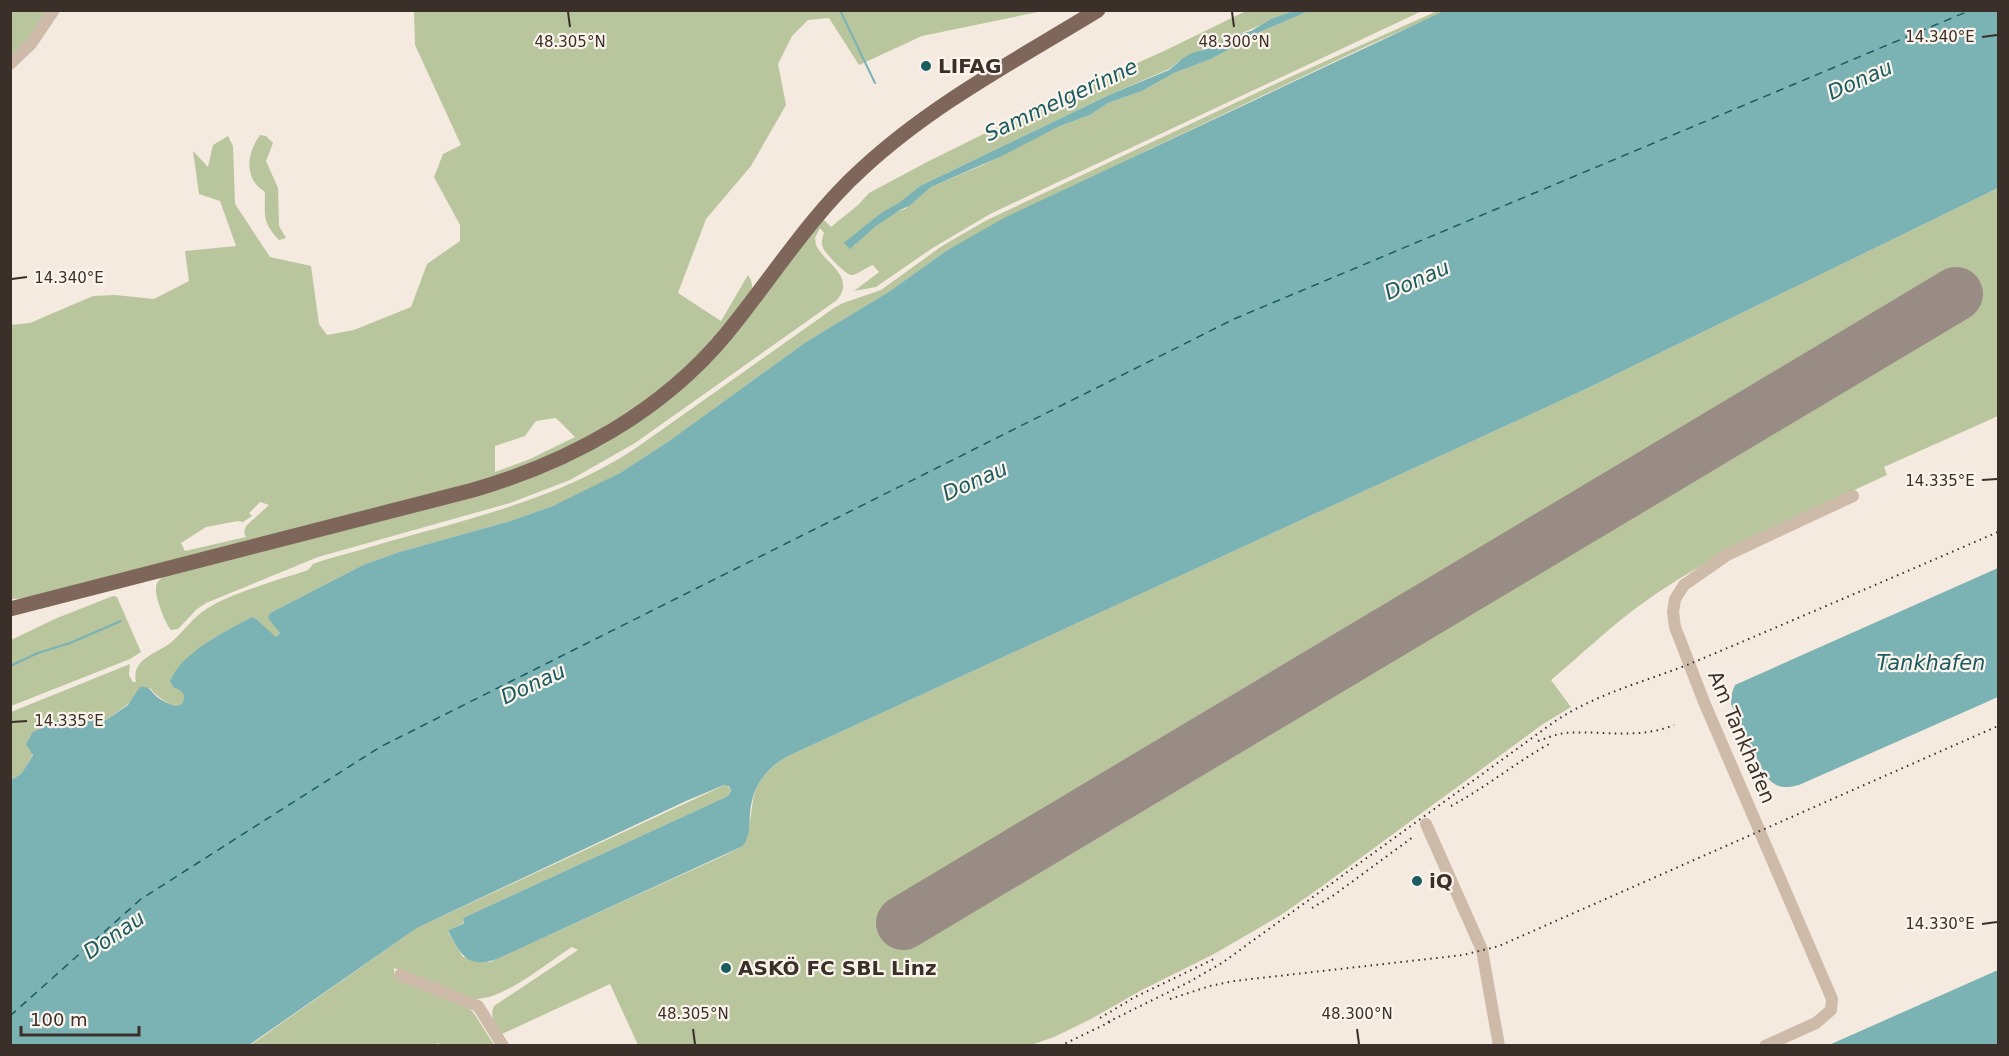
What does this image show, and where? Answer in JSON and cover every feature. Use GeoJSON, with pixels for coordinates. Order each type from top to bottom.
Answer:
{"type":"FeatureCollection","features":[{"type":"Feature","properties":{"kind":"main road"},"geometry":{"type":"LineString","coordinates":[[10,609],[473,490],[527,473],[586,446],[638,414],[701,361],[728,331],[822,210],[845,185],[888,146],[946,103],[1098,10]]}},
{"type":"Feature","properties":{"kind":"street"},"geometry":{"type":"LineString","coordinates":[[10,64],[31,44],[54,10]]}},
{"type":"Feature","properties":{"kind":"street","name":"Am Tankhafen"},"geometry":{"type":"LineString","coordinates":[[1765,1046],[1816,1023],[1831,1010],[1832,999],[1704,702],[1675,627],[1673,607],[1684,585],[1727,555],[1853,496]]}},
{"type":"Feature","properties":{"kind":"street"},"geometry":{"type":"LineString","coordinates":[[1426,824],[1482,950],[1500,1046]]}},
{"type":"Feature","properties":{"kind":"street"},"geometry":{"type":"LineString","coordinates":[[400,975],[478,1006],[503,1046]]}},
{"type":"Feature","properties":{"kind":"green space"},"geometry":{"type":"Polygon","coordinates":[[[10,11],[58,11],[10,69],[10,11]]]}},
{"type":"Feature","properties":{"kind":"green space"},"geometry":{"type":"Polygon","coordinates":[[[414,11],[1043,11],[922,36],[859,65],[829,18],[808,20],[792,36],[778,64],[786,105],[751,166],[706,219],[678,293],[721,321],[748,275],[752,285],[750,295],[719,333],[666,384],[626,414],[584,439],[491,478],[28,598],[11,599],[10,325],[30,323],[93,296],[115,295],[154,299],[189,281],[185,251],[236,246],[220,201],[199,194],[193,151],[208,167],[213,145],[228,136],[233,146],[235,204],[270,257],[311,266],[319,324],[327,335],[354,330],[411,307],[427,264],[460,241],[460,225],[434,177],[443,154],[461,145],[415,45],[414,11]],[[556,418],[536,421],[525,436],[495,446],[495,472],[530,459],[575,437],[556,418]],[[260,502],[249,513],[252,516],[243,522],[206,527],[181,543],[185,551],[246,537],[244,533],[246,526],[269,505],[260,502]]]}},
{"type":"Feature","properties":{"kind":"green space"},"geometry":{"type":"Polygon","coordinates":[[[1246,11],[1294,11],[1183,58],[1169,69],[1109,95],[920,186],[899,204],[881,213],[850,249],[883,220],[905,209],[931,187],[983,165],[1060,126],[1090,115],[1108,103],[1142,91],[1174,73],[1211,59],[1230,49],[1239,41],[1309,11],[1422,11],[990,214],[931,249],[876,287],[854,291],[879,272],[873,265],[854,275],[845,271],[823,248],[824,233],[820,228],[815,238],[816,245],[837,271],[843,284],[842,292],[837,300],[635,443],[570,480],[510,503],[318,557],[206,603],[178,629],[171,630],[169,627],[156,592],[157,582],[164,576],[509,486],[561,465],[610,439],[642,419],[823,219],[831,227],[869,193],[927,162],[1032,110],[1164,51],[1246,11]]]}},
{"type":"Feature","properties":{"kind":"green space"},"geometry":{"type":"Polygon","coordinates":[[[1437,11],[1446,11],[1148,150],[946,251],[890,291],[806,342],[669,441],[620,473],[585,492],[507,522],[399,552],[363,565],[270,613],[280,633],[276,637],[252,617],[214,638],[189,657],[170,682],[174,688],[183,693],[183,704],[175,706],[168,703],[150,688],[106,720],[66,717],[33,754],[21,774],[11,780],[11,712],[130,664],[129,675],[133,682],[136,682],[137,668],[145,659],[169,644],[202,612],[238,593],[308,570],[313,564],[507,508],[605,467],[636,448],[834,308],[881,290],[942,246],[987,220],[1288,78],[1437,11]]]}},
{"type":"Feature","properties":{"kind":"green space"},"geometry":{"type":"Polygon","coordinates":[[[260,135],[266,136],[273,143],[266,161],[278,188],[279,226],[286,238],[279,240],[267,223],[265,192],[258,187],[250,173],[252,150],[260,135]]]}},
{"type":"Feature","properties":{"kind":"green space"},"geometry":{"type":"Polygon","coordinates":[[[1998,188],[1998,416],[1884,467],[1887,475],[1731,549],[1643,603],[1551,680],[1571,707],[1543,724],[1281,915],[1214,954],[1140,991],[1091,1019],[1054,1037],[1031,1045],[638,1045],[610,984],[502,1034],[493,1017],[494,1006],[578,950],[572,947],[507,990],[479,999],[458,995],[394,968],[394,977],[463,1004],[473,1012],[494,1045],[440,1046],[438,1043],[432,1046],[249,1046],[417,928],[727,784],[731,791],[728,796],[463,918],[464,922],[448,932],[463,957],[490,962],[721,857],[743,846],[757,788],[762,778],[786,757],[1588,388],[1998,188]]]}},
{"type":"Feature","properties":{"kind":"green space"},"geometry":{"type":"Polygon","coordinates":[[[113,596],[117,597],[141,652],[130,659],[11,706],[11,640],[57,618],[113,596]]]}},
{"type":"Feature","properties":{"kind":"water","name":"Donau"},"geometry":{"type":"Polygon","coordinates":[[[1446,10],[1998,11],[1998,188],[1588,388],[786,757],[765,774],[756,788],[751,804],[748,835],[743,846],[497,959],[487,962],[471,961],[461,953],[448,931],[464,923],[463,918],[728,796],[731,791],[729,786],[724,785],[686,801],[417,928],[249,1045],[11,1045],[11,780],[21,774],[33,755],[26,744],[33,732],[66,717],[106,720],[128,705],[140,687],[148,688],[170,704],[175,706],[182,704],[183,693],[174,688],[170,682],[175,671],[193,652],[230,629],[252,617],[276,637],[280,633],[268,618],[270,613],[363,565],[553,506],[620,473],[669,441],[806,342],[890,291],[946,251],[1004,218],[1446,10]]]}},
{"type":"Feature","properties":{"kind":"water"},"geometry":{"type":"Polygon","coordinates":[[[1294,11],[1309,11],[1239,41],[1230,49],[1211,59],[1174,73],[1142,91],[1108,103],[1090,115],[1060,126],[1002,156],[931,187],[909,206],[876,226],[850,249],[844,243],[881,213],[899,203],[920,186],[1109,95],[1169,70],[1192,53],[1210,48],[1230,37],[1251,31],[1271,19],[1294,11]]]}},
{"type":"Feature","properties":{"kind":"water","name":"Tankhafen"},"geometry":{"type":"Polygon","coordinates":[[[1998,568],[1998,697],[1799,785],[1789,787],[1772,783],[1765,775],[1731,704],[1735,685],[1998,568]]]}},
{"type":"Feature","properties":{"kind":"water"},"geometry":{"type":"Polygon","coordinates":[[[1998,970],[1998,1045],[1829,1045],[1998,970]]]}},
{"type":"Feature","properties":{"kind":"waterway"},"geometry":{"type":"LineString","coordinates":[[840,10],[875,83]]}},
{"type":"Feature","properties":{"kind":"waterway"},"geometry":{"type":"LineString","coordinates":[[10,666],[121,621]]}},
{"type":"Feature","properties":{"kind":"ferry route"},"geometry":{"type":"LineString","coordinates":[[10,1016],[141,899],[380,747],[1234,319],[1971,10]]}},
{"type":"Feature","properties":{"kind":"runway"},"geometry":{"type":"LineString","coordinates":[[903,923],[1956,294]]}},
{"type":"Feature","properties":{"kind":"railway"},"geometry":{"type":"LineString","coordinates":[[1108,1022],[1222,963],[1570,712],[1604,696],[1692,663],[1998,532]]}},
{"type":"Feature","properties":{"kind":"railway"},"geometry":{"type":"LineString","coordinates":[[1538,741],[1565,733],[1647,732],[1674,725]]}},
{"type":"Feature","properties":{"kind":"railway"},"geometry":{"type":"LineString","coordinates":[[1170,999],[1234,981],[1463,955],[1499,946],[1998,726]]}},
{"type":"Feature","properties":{"kind":"railway"},"geometry":{"type":"LineString","coordinates":[[1451,806],[1549,744]]}},
{"type":"Feature","properties":{"kind":"railway"},"geometry":{"type":"LineString","coordinates":[[1312,908],[1334,895],[1413,837]]}},
{"type":"Feature","properties":{"kind":"railway"},"geometry":{"type":"LineString","coordinates":[[1100,1018],[1135,997],[1214,959]]}},
{"type":"Feature","properties":{"kind":"railway"},"geometry":{"type":"LineString","coordinates":[[1060,1046],[1114,1020]]}},
{"type":"Feature","properties":{"kind":"place","name":"LIFAG"},"geometry":{"type":"Point","coordinates":[926,66]}},
{"type":"Feature","properties":{"kind":"place","name":"iQ"},"geometry":{"type":"Point","coordinates":[1417,881]}},
{"type":"Feature","properties":{"kind":"place","name":"ASKÖ FC SBL Linz"},"geometry":{"type":"Point","coordinates":[726,968]}},
{"type":"Feature","properties":{"kind":"water label","name":"Sammelgerinne"},"geometry":{"type":"Point","coordinates":[1061,100]}}]}
